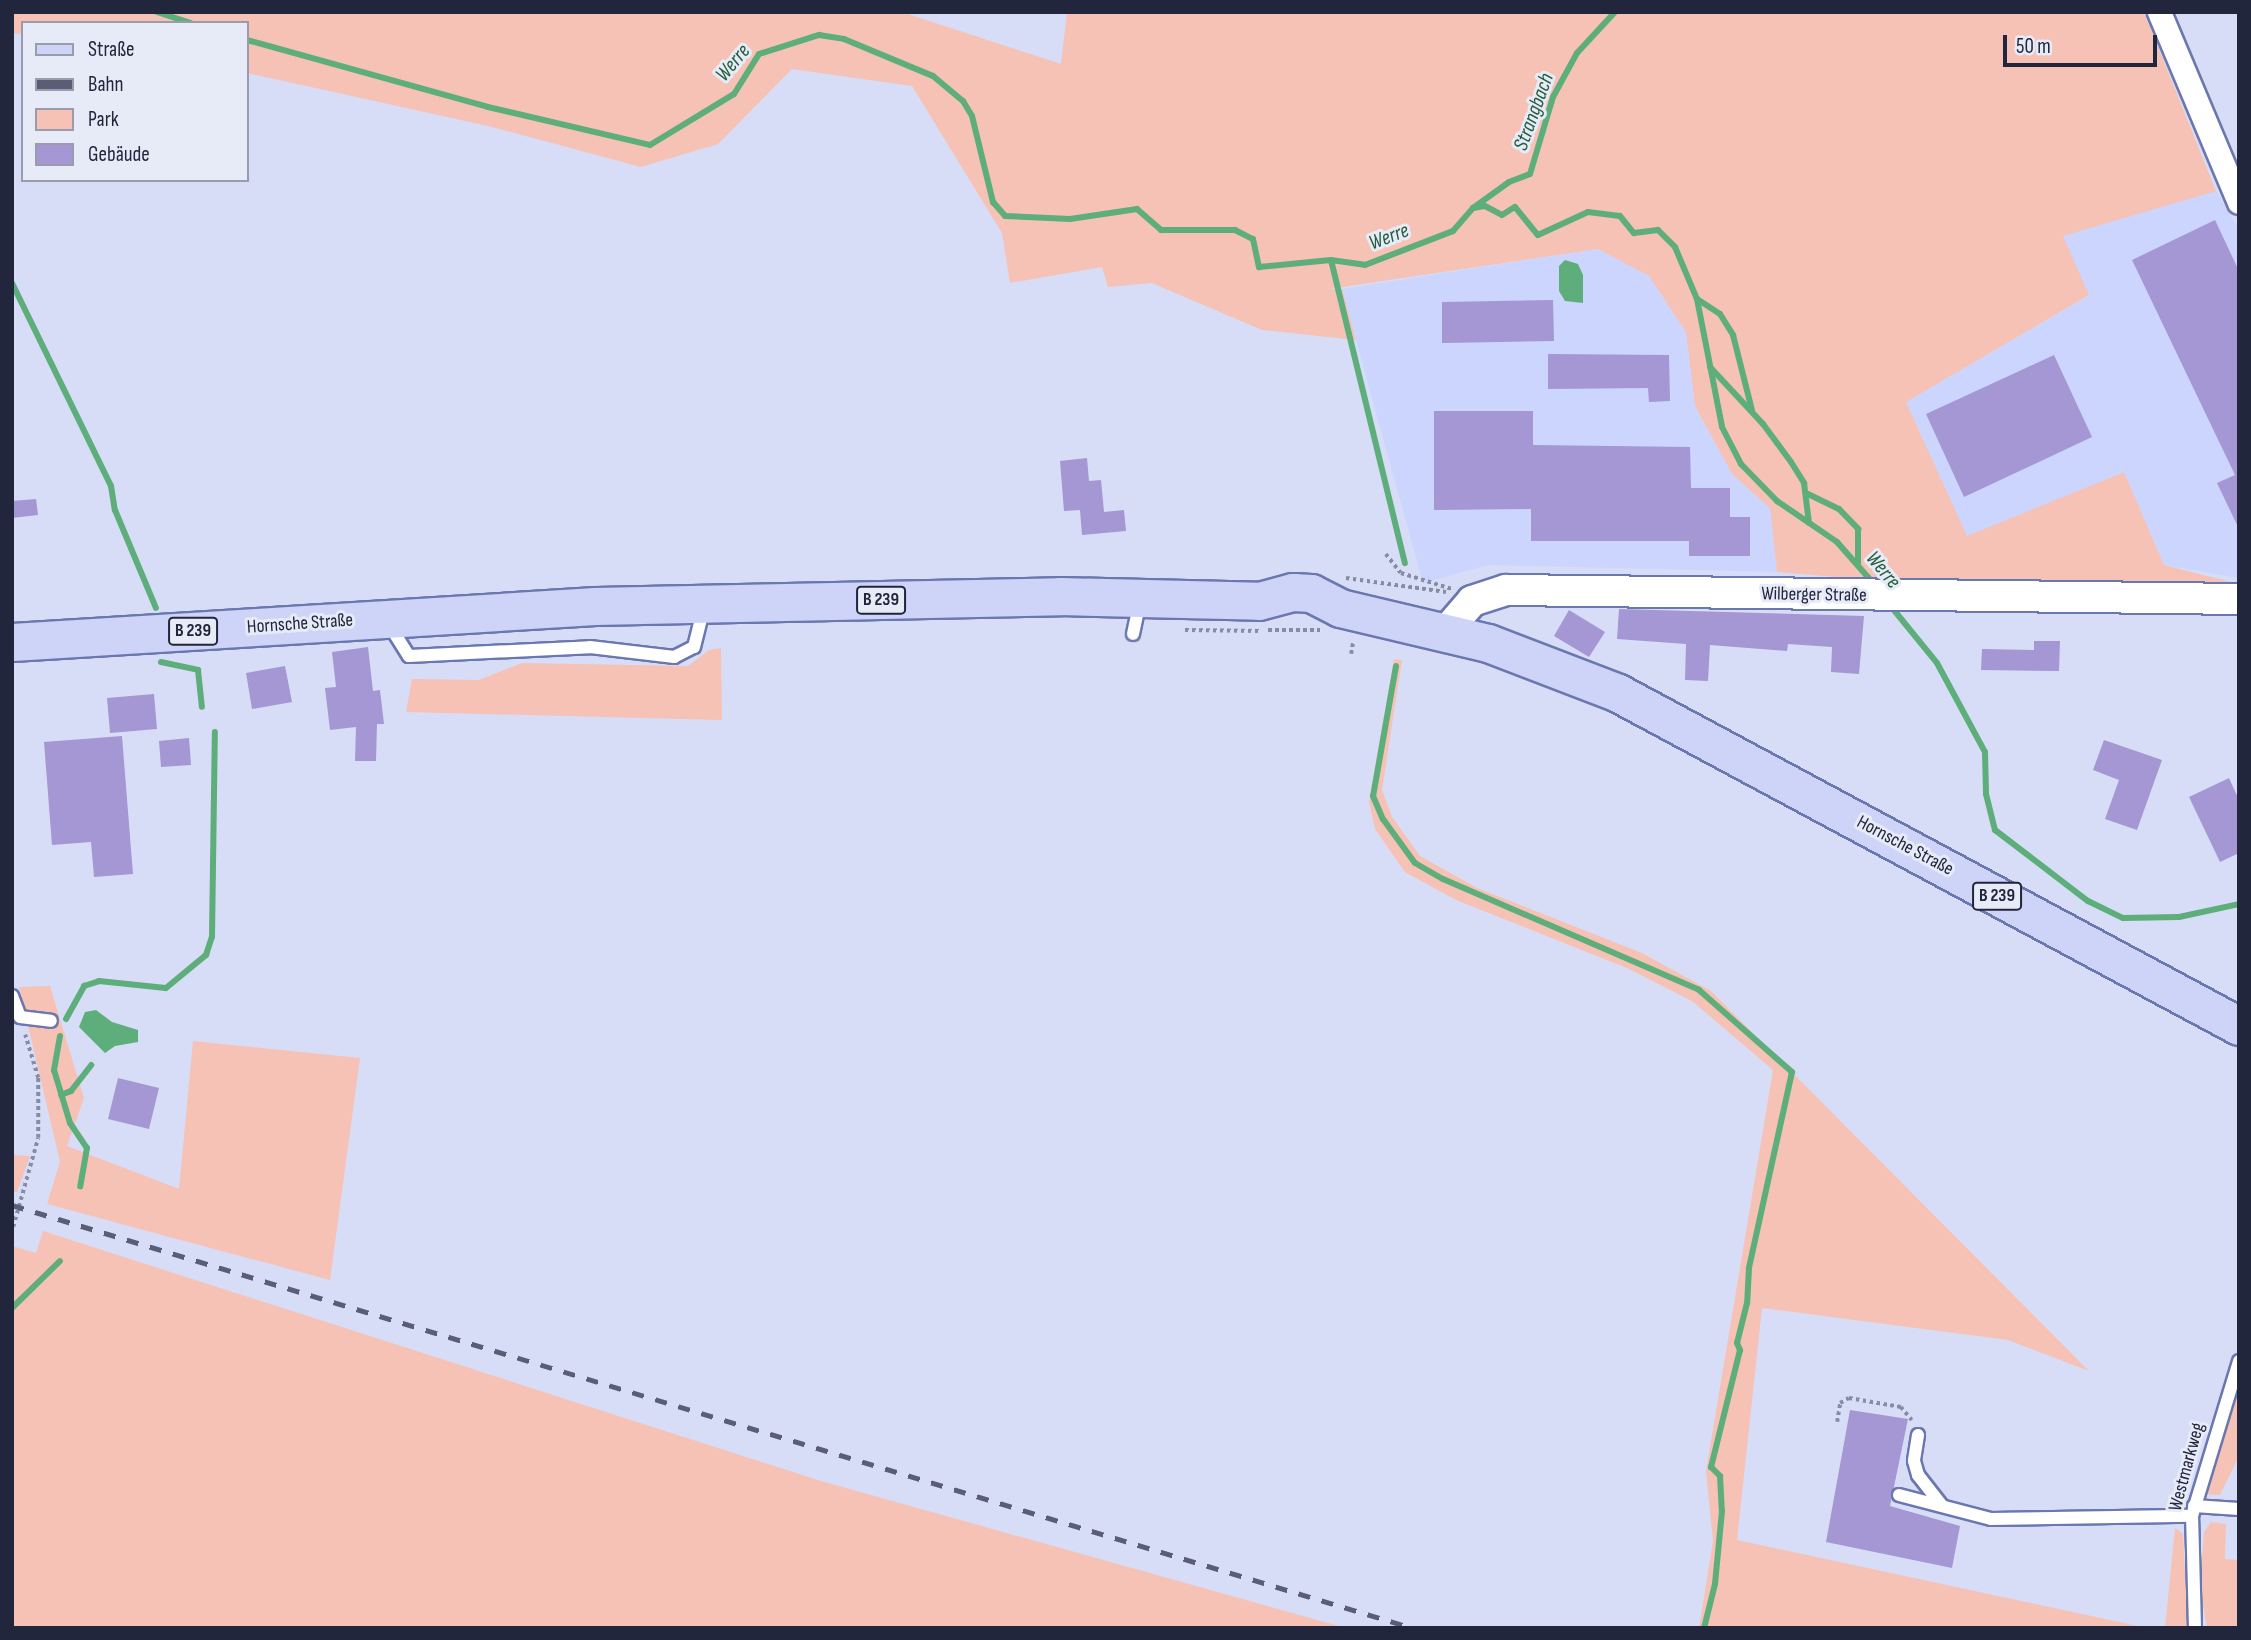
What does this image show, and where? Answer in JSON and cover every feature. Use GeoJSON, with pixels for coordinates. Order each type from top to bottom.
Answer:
{"type":"FeatureCollection","features":[{"type":"Feature","properties":{"kind":"main road","name":"B 239"},"geometry":{"type":"LineString","coordinates":[[704,603],[1026,602],[1140,598],[1258,601],[1302,592],[1338,593],[1447,630]]}},
{"type":"Feature","properties":{"kind":"main road","name":"Hornsche Straße"},"geometry":{"type":"LineString","coordinates":[[12,642],[217,638],[394,617],[704,603]]}},
{"type":"Feature","properties":{"kind":"main road","name":"Hornsche Straße"},"geometry":{"type":"LineString","coordinates":[[1447,630],[1577,675],[1756,765],[2031,926],[2239,1026]]}},
{"type":"Feature","properties":{"kind":"street"},"geometry":{"type":"LineString","coordinates":[[2159,12],[2239,202]]}},
{"type":"Feature","properties":{"kind":"street","name":"Wilberger Straße"},"geometry":{"type":"LineString","coordinates":[[1447,630],[1472,601],[1506,590],[1903,597],[2239,599]]}},
{"type":"Feature","properties":{"kind":"lane"},"geometry":{"type":"LineString","coordinates":[[1133,634],[1140,598]]}},
{"type":"Feature","properties":{"kind":"lane"},"geometry":{"type":"LineString","coordinates":[[394,617],[395,634],[409,656],[590,647],[674,657],[685,655],[700,636],[704,603]]}},
{"type":"Feature","properties":{"kind":"lane"},"geometry":{"type":"LineString","coordinates":[[12,996],[20,1017],[51,1021]]}},
{"type":"Feature","properties":{"kind":"lane","name":"Westmarkweg"},"geometry":{"type":"LineString","coordinates":[[2195,1628],[2193,1511],[2239,1361]]}},
{"type":"Feature","properties":{"kind":"lane"},"geometry":{"type":"LineString","coordinates":[[1918,1435],[1914,1461],[1918,1475],[1943,1506]]}},
{"type":"Feature","properties":{"kind":"lane"},"geometry":{"type":"LineString","coordinates":[[1899,1495],[1991,1519],[2239,1509]]}},
{"type":"Feature","properties":{"kind":"path"},"geometry":{"type":"LineString","coordinates":[[1338,593],[1357,577],[1443,593],[1455,590],[1401,573],[1385,554]]}},
{"type":"Feature","properties":{"kind":"path"},"geometry":{"type":"LineString","coordinates":[[13,1227],[38,1138],[37,1078],[30,1050]]}},
{"type":"Feature","properties":{"kind":"path"},"geometry":{"type":"LineString","coordinates":[[1837,1422],[1840,1403],[1849,1398],[1901,1407],[1912,1420],[1908,1433],[1918,1435]]}},
{"type":"Feature","properties":{"kind":"shaded area"},"geometry":{"type":"Polygon","coordinates":[[[2207,175],[2239,230],[2239,578],[2164,565],[2124,472],[1967,537],[1906,402],[2088,296],[2051,210],[2207,175]]]}},
{"type":"Feature","properties":{"kind":"shaded area"},"geometry":{"type":"Polygon","coordinates":[[[1598,249],[1649,276],[1686,332],[1695,406],[1732,474],[1770,508],[1777,572],[1488,565],[1423,583],[1342,289],[1598,249]]]}},
{"type":"Feature","properties":{"kind":"shaded area"},"geometry":{"type":"Polygon","coordinates":[[[1565,260],[1578,264],[1583,275],[1583,303],[1565,301],[1559,291],[1559,266],[1565,260]]]}},
{"type":"Feature","properties":{"kind":"shaded area"},"geometry":{"type":"Polygon","coordinates":[[[96,1010],[112,1022],[138,1030],[138,1042],[115,1046],[105,1053],[79,1027],[85,1012],[96,1010]]]}},
{"type":"Feature","properties":{"kind":"green space"},"geometry":{"type":"Polygon","coordinates":[[[12,12],[902,12],[1061,64],[1067,12],[2144,12],[2216,191],[2063,236],[2089,295],[1906,402],[1967,536],[2124,472],[2164,565],[2239,584],[1894,582],[1777,572],[1770,508],[1732,474],[1695,406],[1686,332],[1649,276],[1598,249],[1329,289],[1342,289],[1356,340],[1262,330],[1152,283],[1108,287],[1102,267],[1010,283],[1002,233],[912,86],[792,69],[718,144],[641,167],[488,126],[248,73],[248,21],[21,21],[21,34],[12,33],[12,12]]]}},
{"type":"Feature","properties":{"kind":"green space"},"geometry":{"type":"Polygon","coordinates":[[[721,648],[722,720],[406,712],[412,679],[479,680],[522,663],[688,666],[709,650],[721,648]]]}},
{"type":"Feature","properties":{"kind":"green space"},"geometry":{"type":"Polygon","coordinates":[[[1394,659],[1402,660],[1382,790],[1392,817],[1420,856],[1477,888],[1642,953],[1711,991],[2089,1371],[2008,1340],[1762,1308],[1737,1540],[2147,1628],[1699,1628],[1713,1541],[1706,1471],[1773,1070],[1692,1001],[1627,968],[1456,900],[1405,872],[1375,829],[1369,802],[1394,659]]]}},
{"type":"Feature","properties":{"kind":"green space"},"geometry":{"type":"Polygon","coordinates":[[[50,986],[84,1098],[67,1146],[179,1189],[193,1041],[360,1058],[330,1280],[47,1204],[60,1162],[19,987],[50,986]]]}},
{"type":"Feature","properties":{"kind":"green space"},"geometry":{"type":"Polygon","coordinates":[[[12,1155],[30,1156],[17,1192],[12,1191],[12,1155]]]}},
{"type":"Feature","properties":{"kind":"green space"},"geometry":{"type":"Polygon","coordinates":[[[43,1231],[821,1481],[1346,1628],[12,1628],[12,1246],[36,1253],[43,1231]]]}},
{"type":"Feature","properties":{"kind":"green space"},"geometry":{"type":"Polygon","coordinates":[[[2239,1387],[2239,1456],[2220,1495],[2205,1494],[2239,1387]]]}},
{"type":"Feature","properties":{"kind":"green space"},"geometry":{"type":"Polygon","coordinates":[[[2211,1522],[2226,1524],[2225,1559],[2239,1560],[2239,1628],[2207,1628],[2200,1586],[2204,1532],[2211,1522]]]}},
{"type":"Feature","properties":{"kind":"green space"},"geometry":{"type":"Polygon","coordinates":[[[2175,1528],[2183,1534],[2188,1628],[2165,1628],[2175,1528]]]}},
{"type":"Feature","properties":{"kind":"building"},"geometry":{"type":"Polygon","coordinates":[[[2215,220],[2239,271],[2239,529],[2217,483],[2235,475],[2132,260],[2215,220]]]}},
{"type":"Feature","properties":{"kind":"building"},"geometry":{"type":"Polygon","coordinates":[[[1553,300],[1554,341],[1442,343],[1442,302],[1553,300]]]}},
{"type":"Feature","properties":{"kind":"building"},"geometry":{"type":"Polygon","coordinates":[[[1548,354],[1669,355],[1670,401],[1649,402],[1648,388],[1548,389],[1548,354]]]}},
{"type":"Feature","properties":{"kind":"building"},"geometry":{"type":"Polygon","coordinates":[[[2054,355],[2092,437],[1964,497],[1926,414],[2054,355]]]}},
{"type":"Feature","properties":{"kind":"building"},"geometry":{"type":"Polygon","coordinates":[[[1434,411],[1533,411],[1533,445],[1690,447],[1691,488],[1730,488],[1730,517],[1750,517],[1750,556],[1689,556],[1689,541],[1531,541],[1531,509],[1434,510],[1434,411]]]}},
{"type":"Feature","properties":{"kind":"building"},"geometry":{"type":"Polygon","coordinates":[[[1087,458],[1089,481],[1101,480],[1104,512],[1124,510],[1126,531],[1082,535],[1080,510],[1064,511],[1060,461],[1087,458]]]}},
{"type":"Feature","properties":{"kind":"building"},"geometry":{"type":"Polygon","coordinates":[[[36,499],[38,515],[12,518],[12,501],[36,499]]]}},
{"type":"Feature","properties":{"kind":"building"},"geometry":{"type":"Polygon","coordinates":[[[1619,609],[1864,616],[1859,674],[1831,672],[1832,647],[1788,644],[1787,651],[1710,645],[1708,681],[1685,680],[1686,644],[1617,639],[1619,609]]]}},
{"type":"Feature","properties":{"kind":"building"},"geometry":{"type":"Polygon","coordinates":[[[1569,610],[1605,632],[1589,657],[1554,636],[1569,610]]]}},
{"type":"Feature","properties":{"kind":"building"},"geometry":{"type":"Polygon","coordinates":[[[2034,641],[2060,641],[2059,671],[1981,670],[1982,649],[2034,650],[2034,641]]]}},
{"type":"Feature","properties":{"kind":"building"},"geometry":{"type":"Polygon","coordinates":[[[368,647],[373,691],[380,690],[384,724],[377,724],[376,761],[355,761],[356,727],[330,730],[325,688],[336,687],[332,652],[368,647]]]}},
{"type":"Feature","properties":{"kind":"building"},"geometry":{"type":"Polygon","coordinates":[[[285,666],[292,702],[252,709],[246,673],[285,666]]]}},
{"type":"Feature","properties":{"kind":"building"},"geometry":{"type":"Polygon","coordinates":[[[154,694],[157,729],[110,733],[107,698],[154,694]]]}},
{"type":"Feature","properties":{"kind":"building"},"geometry":{"type":"Polygon","coordinates":[[[122,736],[133,874],[94,877],[91,842],[52,845],[44,742],[122,736]]]}},
{"type":"Feature","properties":{"kind":"building"},"geometry":{"type":"Polygon","coordinates":[[[189,738],[191,765],[161,767],[159,741],[189,738]]]}},
{"type":"Feature","properties":{"kind":"building"},"geometry":{"type":"Polygon","coordinates":[[[2104,740],[2162,760],[2137,830],[2105,819],[2119,780],[2093,770],[2104,740]]]}},
{"type":"Feature","properties":{"kind":"building"},"geometry":{"type":"Polygon","coordinates":[[[2229,778],[2239,800],[2239,853],[2220,862],[2189,797],[2229,778]]]}},
{"type":"Feature","properties":{"kind":"building"},"geometry":{"type":"Polygon","coordinates":[[[118,1078],[159,1088],[149,1129],[108,1119],[118,1078]]]}},
{"type":"Feature","properties":{"kind":"building"},"geometry":{"type":"Polygon","coordinates":[[[1850,1410],[1908,1419],[1890,1506],[1960,1526],[1952,1568],[1826,1542],[1850,1410]]]}},
{"type":"Feature","properties":{"kind":"waterway","name":"Werre"},"geometry":{"type":"LineString","coordinates":[[157,12],[184,21]]}},
{"type":"Feature","properties":{"kind":"waterway","name":"Strangbach"},"geometry":{"type":"LineString","coordinates":[[1473,208],[1509,182],[1530,174],[1553,97],[1577,53],[1615,12]]}},
{"type":"Feature","properties":{"kind":"waterway","name":"Werre"},"geometry":{"type":"LineString","coordinates":[[248,40],[488,107],[650,145],[734,94],[759,54],[819,35],[844,39],[933,76],[963,101],[972,116],[993,202],[1005,216],[1070,219],[1137,209],[1161,230],[1235,230],[1253,239],[1259,267],[1331,260],[1365,265],[1453,231],[1473,208],[1485,206],[1502,215],[1515,207],[1538,235],[1588,212],[1620,216],[1634,233],[1658,230],[1675,247],[1697,299],[1722,427],[1741,464],[1777,501],[1837,542],[1874,584]]}},
{"type":"Feature","properties":{"kind":"waterway"},"geometry":{"type":"LineString","coordinates":[[1331,260],[1405,563]]}},
{"type":"Feature","properties":{"kind":"waterway"},"geometry":{"type":"LineString","coordinates":[[12,283],[111,486],[115,510],[156,608]]}},
{"type":"Feature","properties":{"kind":"waterway"},"geometry":{"type":"LineString","coordinates":[[1697,299],[1720,314],[1733,335],[1752,410]]}},
{"type":"Feature","properties":{"kind":"waterway"},"geometry":{"type":"LineString","coordinates":[[1710,367],[1763,424],[1791,462],[1804,483],[1809,523]]}},
{"type":"Feature","properties":{"kind":"waterway"},"geometry":{"type":"LineString","coordinates":[[1806,493],[1839,509],[1858,529],[1858,565]]}},
{"type":"Feature","properties":{"kind":"waterway","name":"Werre"},"geometry":{"type":"LineString","coordinates":[[1889,604],[1937,663],[1985,752],[1986,794],[1995,830],[2088,901],[2123,918],[2179,917],[2239,904]]}},
{"type":"Feature","properties":{"kind":"waterway"},"geometry":{"type":"LineString","coordinates":[[161,662],[198,670],[202,707]]}},
{"type":"Feature","properties":{"kind":"waterway"},"geometry":{"type":"LineString","coordinates":[[1396,666],[1373,796],[1383,819],[1415,863],[1443,879],[1699,990],[1792,1072],[1749,1268],[1747,1303],[1737,1343],[1740,1350],[1711,1467],[1720,1476],[1722,1511],[1715,1584],[1704,1628]]}},
{"type":"Feature","properties":{"kind":"waterway"},"geometry":{"type":"LineString","coordinates":[[66,1019],[84,986],[99,981],[166,988],[206,955],[212,937],[215,732]]}},
{"type":"Feature","properties":{"kind":"waterway"},"geometry":{"type":"LineString","coordinates":[[60,1036],[54,1070],[70,1123],[87,1148],[80,1186]]}},
{"type":"Feature","properties":{"kind":"waterway"},"geometry":{"type":"LineString","coordinates":[[61,1095],[71,1091],[91,1065]]}},
{"type":"Feature","properties":{"kind":"waterway"},"geometry":{"type":"LineString","coordinates":[[12,1308],[60,1261]]}},
{"type":"Feature","properties":{"kind":"railway"},"geometry":{"type":"LineString","coordinates":[[12,1205],[1413,1628]]}}]}
